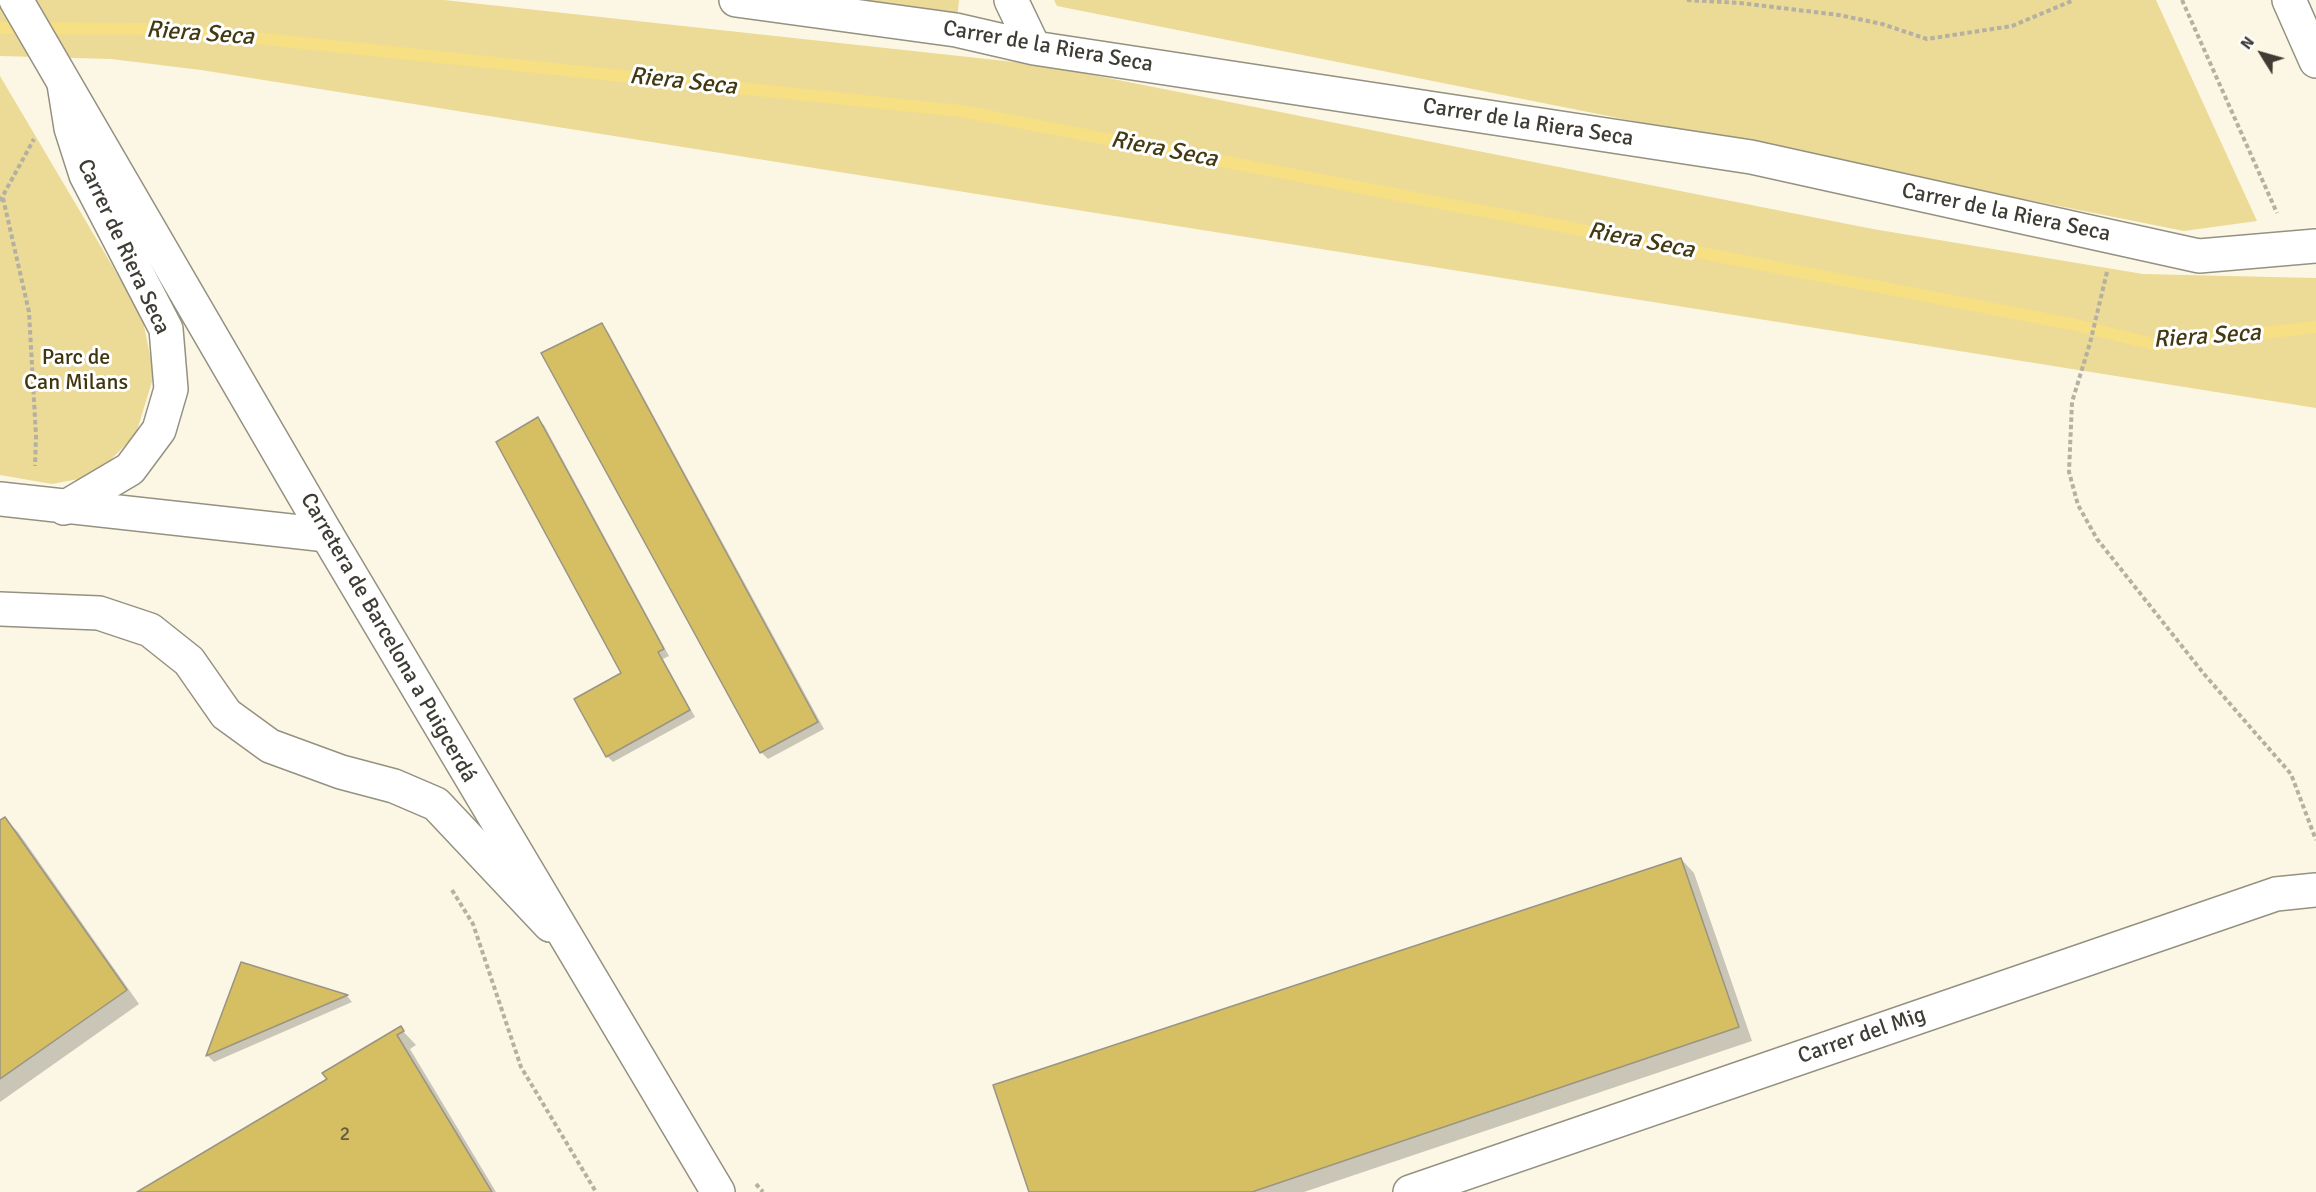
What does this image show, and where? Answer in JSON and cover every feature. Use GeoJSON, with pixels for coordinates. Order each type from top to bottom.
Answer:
{"type":"FeatureCollection","features":[{"type":"Feature","properties":{"kind":"street","name":"Carretera de Barcelona a Puigcerdá"},"geometry":{"type":"LineString","coordinates":[[16,0],[327,535],[718,1192]]}},
{"type":"Feature","properties":{"kind":"street","name":"Carrer de la Riera Seca"},"geometry":{"type":"LineString","coordinates":[[736,0],[956,30],[1034,48],[1751,157],[2199,256],[2304,247]]}},
{"type":"Feature","properties":{"kind":"street"},"geometry":{"type":"LineString","coordinates":[[1011,0],[1034,48]]}},
{"type":"Feature","properties":{"kind":"street"},"geometry":{"type":"LineString","coordinates":[[2289,0],[2316,62]]}},
{"type":"Feature","properties":{"kind":"street","name":"Carrer de Riera Seca"},"geometry":{"type":"LineString","coordinates":[[48,506],[130,470],[159,430],[171,389],[166,329],[86,175],[71,128],[63,82]]}},
{"type":"Feature","properties":{"kind":"street"},"geometry":{"type":"LineString","coordinates":[[0,500],[327,535]]}},
{"type":"Feature","properties":{"kind":"street"},"geometry":{"type":"LineString","coordinates":[[0,609],[99,613],[150,630],[189,661],[226,714],[270,746],[341,772],[394,786],[436,804],[571,948]]}},
{"type":"Feature","properties":{"kind":"street","name":"Carrer del Mig"},"geometry":{"type":"LineString","coordinates":[[1410,1192],[2276,894],[2316,890]]}},
{"type":"Feature","properties":{"kind":"path"},"geometry":{"type":"LineString","coordinates":[[1687,0],[1768,6],[1860,20],[1927,39],[2012,26],[2074,0]]}},
{"type":"Feature","properties":{"kind":"path"},"geometry":{"type":"LineString","coordinates":[[1764,0],[1768,6]]}},
{"type":"Feature","properties":{"kind":"path"},"geometry":{"type":"LineString","coordinates":[[2182,0],[2304,247]]}},
{"type":"Feature","properties":{"kind":"path"},"geometry":{"type":"LineString","coordinates":[[34,138],[2,199],[29,312],[36,436],[48,506]]}},
{"type":"Feature","properties":{"kind":"path"},"geometry":{"type":"LineString","coordinates":[[2115,237],[2090,343],[2072,402],[2069,472],[2078,505],[2097,539],[2204,674],[2291,774],[2316,840]]}},
{"type":"Feature","properties":{"kind":"path"},"geometry":{"type":"LineString","coordinates":[[453,890],[473,924],[522,1067],[596,1192]]}},
{"type":"Feature","properties":{"kind":"green space"},"geometry":{"type":"Polygon","coordinates":[[[0,0],[444,0],[1042,65],[1873,229],[2143,274],[2316,278],[2316,408],[201,70],[111,59],[0,56],[0,0]]]}},
{"type":"Feature","properties":{"kind":"green space"},"geometry":{"type":"Polygon","coordinates":[[[766,0],[959,0],[956,30],[766,0]]]}},
{"type":"Feature","properties":{"kind":"green space"},"geometry":{"type":"Polygon","coordinates":[[[1054,0],[2156,0],[2257,221],[2184,231],[1057,6],[1054,0]]]}},
{"type":"Feature","properties":{"kind":"green space","name":"Parc de Can Milans"},"geometry":{"type":"Polygon","coordinates":[[[0,76],[142,316],[154,375],[136,434],[95,476],[52,484],[0,475],[0,76]]]}},
{"type":"Feature","properties":{"kind":"building"},"geometry":{"type":"Polygon","coordinates":[[[602,323],[818,722],[760,753],[541,353],[602,323]]]}},
{"type":"Feature","properties":{"kind":"building"},"geometry":{"type":"Polygon","coordinates":[[[538,417],[664,649],[658,652],[690,710],[606,757],[574,699],[621,673],[496,442],[538,417]]]}},
{"type":"Feature","properties":{"kind":"building"},"geometry":{"type":"Polygon","coordinates":[[[5,817],[127,990],[0,1079],[0,820],[5,817]]]}},
{"type":"Feature","properties":{"kind":"building"},"geometry":{"type":"Polygon","coordinates":[[[1681,858],[1739,1027],[1252,1192],[1029,1192],[993,1085],[1681,858]]]}},
{"type":"Feature","properties":{"kind":"building"},"geometry":{"type":"Polygon","coordinates":[[[241,962],[348,995],[206,1056],[241,962]]]}},
{"type":"Feature","properties":{"kind":"building"},"geometry":{"type":"Polygon","coordinates":[[[401,1026],[404,1031],[397,1035],[492,1192],[137,1192],[327,1079],[322,1073],[401,1026]]]}},
{"type":"Feature","properties":{"kind":"waterway","name":"Riera Seca"},"geometry":{"type":"LineString","coordinates":[[0,28],[168,29],[961,111],[2072,324],[2158,345],[2316,327]]}}]}
